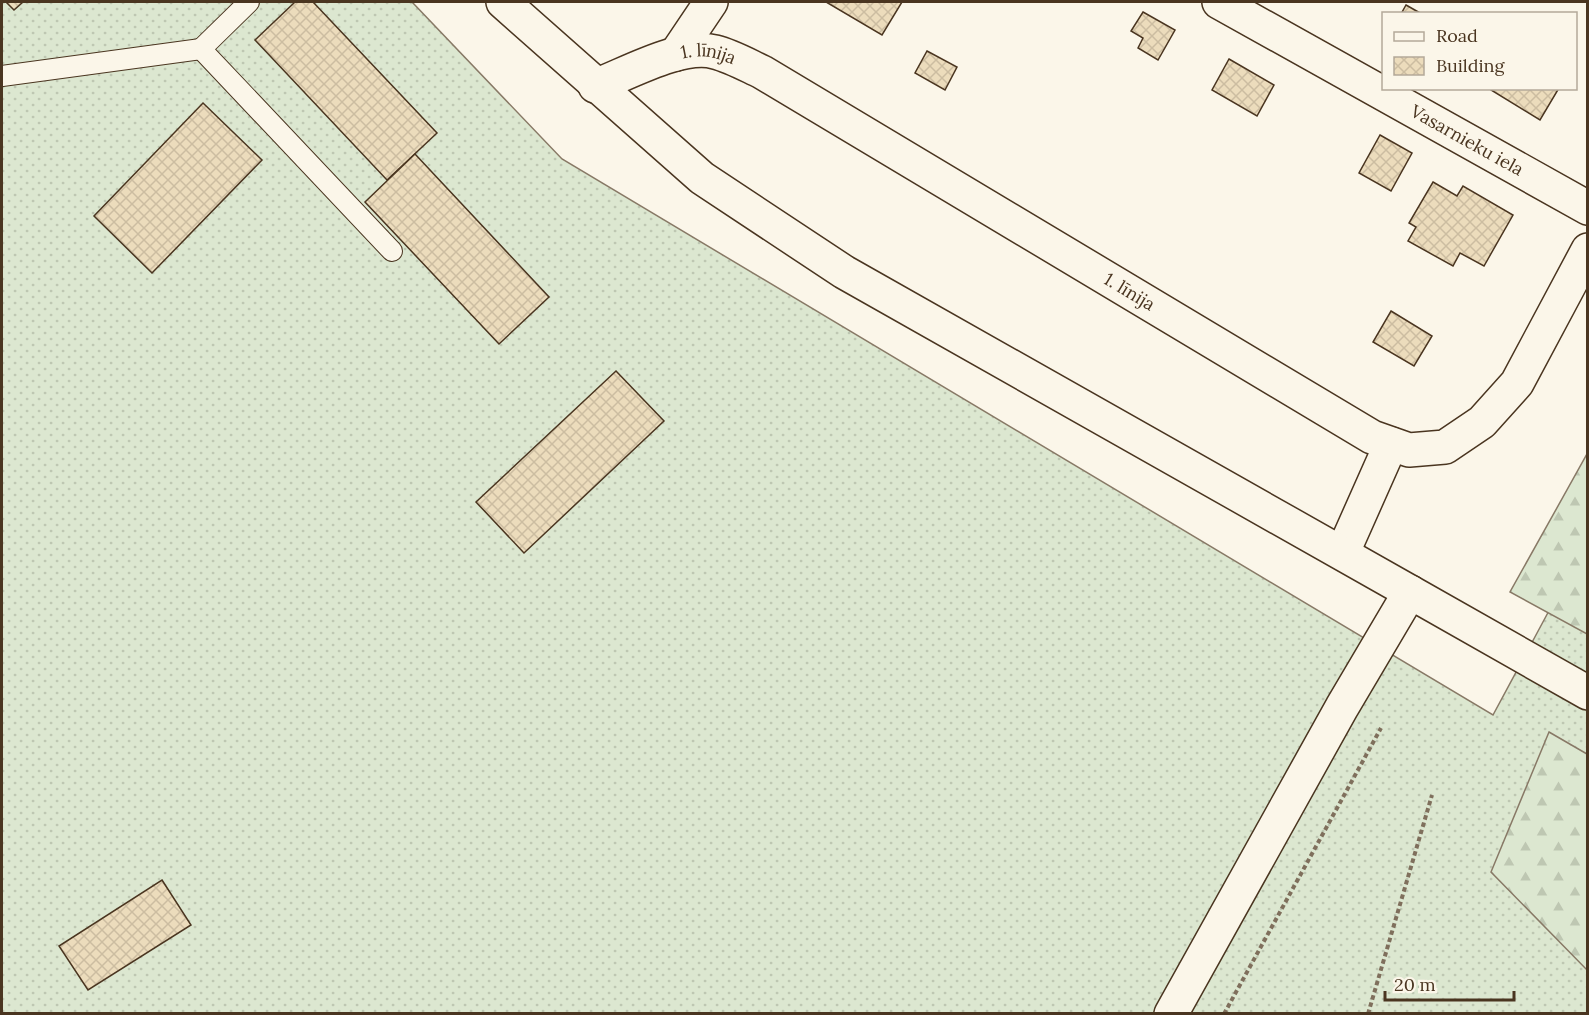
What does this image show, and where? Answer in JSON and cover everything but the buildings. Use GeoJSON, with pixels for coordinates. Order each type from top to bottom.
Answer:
{"type":"FeatureCollection","features":[{"type":"Feature","properties":{"kind":"street"},"geometry":{"type":"LineString","coordinates":[[503,2],[702,178],[844,272],[1343,552],[1587,693]]}},
{"type":"Feature","properties":{"kind":"street"},"geometry":{"type":"LineString","coordinates":[[676,54],[711,2]]}},
{"type":"Feature","properties":{"kind":"street","name":"Vasarnieku iela"},"geometry":{"type":"LineString","coordinates":[[1219,2],[1587,208]]}},
{"type":"Feature","properties":{"kind":"street","name":"1. līnija"},"geometry":{"type":"LineString","coordinates":[[596,86],[676,54],[714,51],[762,72],[1372,437],[1409,450],[1445,447],[1482,422],[1517,383],[1587,250]]}},
{"type":"Feature","properties":{"kind":"street"},"geometry":{"type":"LineString","coordinates":[[1343,552],[1391,444]]}},
{"type":"Feature","properties":{"kind":"street"},"geometry":{"type":"LineString","coordinates":[[1171,1014],[1342,707],[1410,592]]}},
{"type":"Feature","properties":{"kind":"lane"},"geometry":{"type":"LineString","coordinates":[[2,76],[201,49],[249,2]]}},
{"type":"Feature","properties":{"kind":"lane"},"geometry":{"type":"LineString","coordinates":[[201,49],[392,251]]}},
{"type":"Feature","properties":{"kind":"path"},"geometry":{"type":"LineString","coordinates":[[1224,1014],[1381,728]]}},
{"type":"Feature","properties":{"kind":"path"},"geometry":{"type":"LineString","coordinates":[[1368,1014],[1432,795]]}},
{"type":"Feature","properties":{"kind":"green space"},"geometry":{"type":"Polygon","coordinates":[[[2,2],[412,2],[562,159],[1493,715],[1587,540],[1587,1013],[2,1014],[2,2]]]}},
{"type":"Feature","properties":{"kind":"green space"},"geometry":{"type":"Polygon","coordinates":[[[1587,454],[1587,634],[1510,592],[1587,454]]]}},
{"type":"Feature","properties":{"kind":"green space"},"geometry":{"type":"Polygon","coordinates":[[[1549,732],[1587,754],[1587,970],[1491,872],[1549,732]]]}}]}
